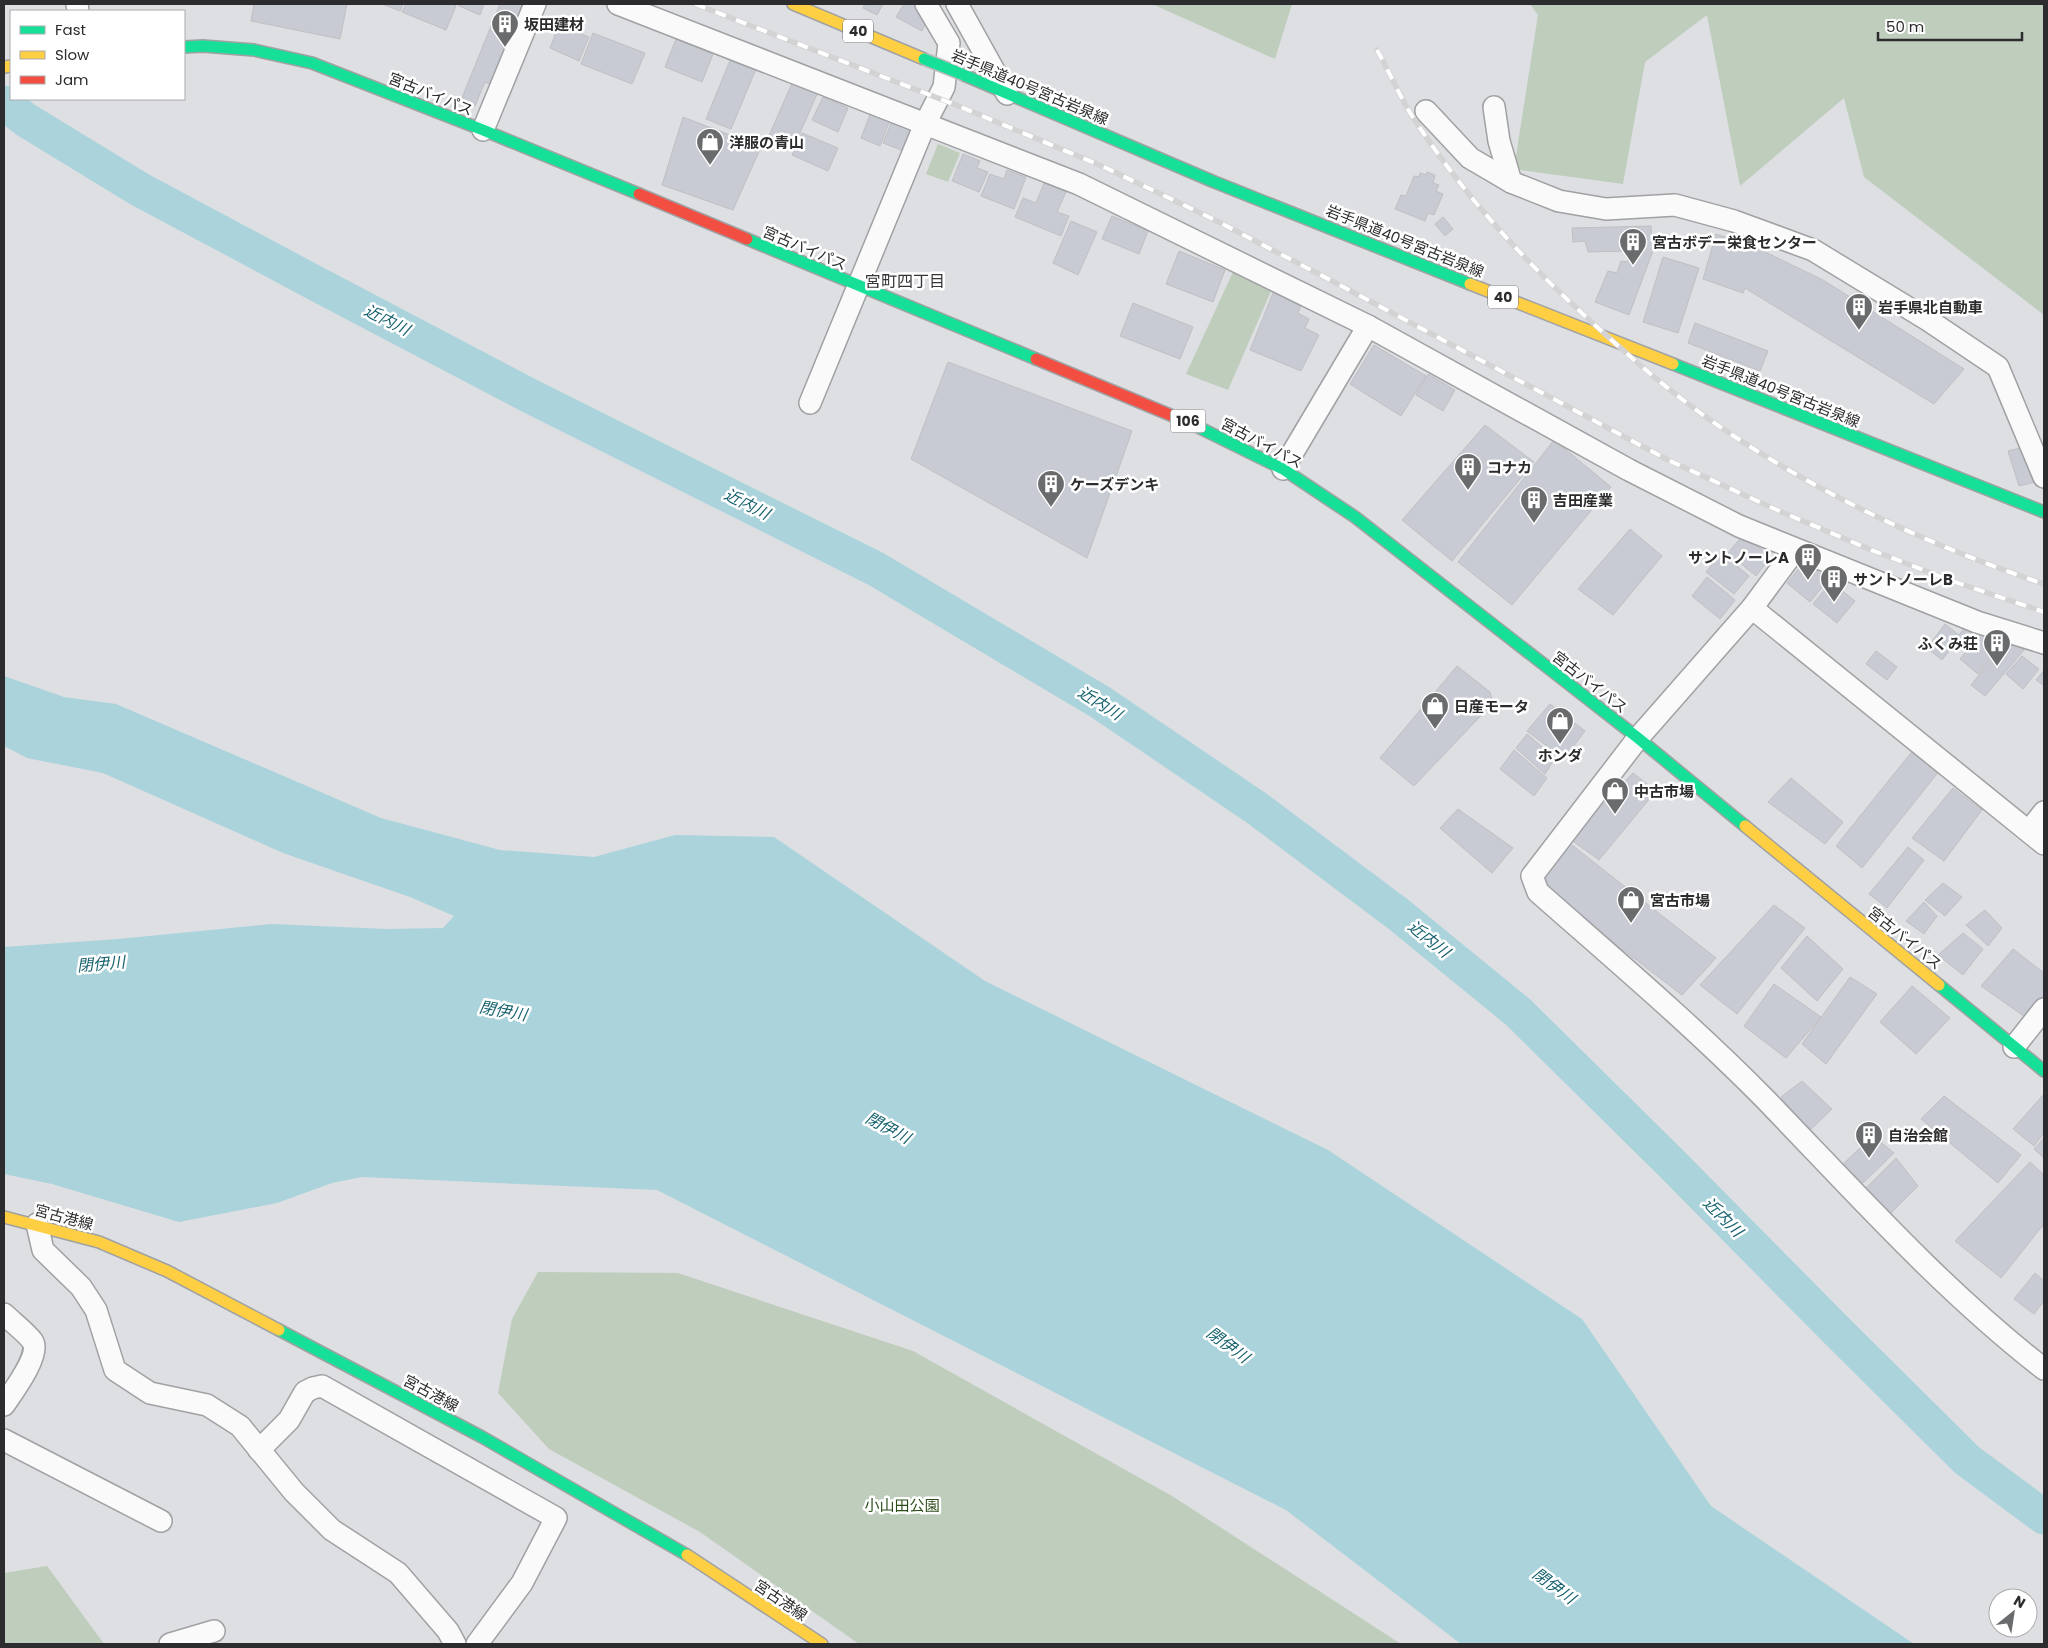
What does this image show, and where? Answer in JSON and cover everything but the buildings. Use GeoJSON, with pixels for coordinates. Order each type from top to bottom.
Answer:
{"type":"FeatureCollection","features":[{"type":"Feature","properties":{"kind":"main road","name":"岩手県道40号宮古岩泉線"},"geometry":{"type":"LineString","coordinates":[[793,4],[1221,184],[2044,512]]}},
{"type":"Feature","properties":{"kind":"main road","name":"宮古バイパス"},"geometry":{"type":"LineString","coordinates":[[185,46],[254,50],[312,63],[482,130],[1186,420],[1282,469],[1355,517],[1638,738],[2044,1071]]}},
{"type":"Feature","properties":{"kind":"main road","name":"宮古港線"},"geometry":{"type":"LineString","coordinates":[[4,1217],[37,1224],[99,1242],[167,1271],[482,1437],[681,1551],[822,1644]]}},
{"type":"Feature","properties":{"kind":"street"},"geometry":{"type":"LineString","coordinates":[[482,130],[535,4]]}},
{"type":"Feature","properties":{"kind":"street"},"geometry":{"type":"LineString","coordinates":[[618,4],[1079,184],[1368,326],[1629,470],[1739,526],[1977,622],[2044,642]]}},
{"type":"Feature","properties":{"kind":"street"},"geometry":{"type":"LineString","coordinates":[[810,403],[860,287],[925,124],[944,87],[948,43],[926,4]]}},
{"type":"Feature","properties":{"kind":"street"},"geometry":{"type":"LineString","coordinates":[[957,4],[1007,94]]}},
{"type":"Feature","properties":{"kind":"street"},"geometry":{"type":"LineString","coordinates":[[1494,107],[1499,141],[1511,182]]}},
{"type":"Feature","properties":{"kind":"street"},"geometry":{"type":"LineString","coordinates":[[1426,111],[1470,158],[1511,182],[1559,201],[1606,208],[1674,205],[1734,221],[1813,250],[1928,320],[1998,367],[2044,477]]}},
{"type":"Feature","properties":{"kind":"street"},"geometry":{"type":"LineString","coordinates":[[1282,469],[1368,326]]}},
{"type":"Feature","properties":{"kind":"street"},"geometry":{"type":"LineString","coordinates":[[1795,550],[1752,608],[1638,738],[1532,876],[1538,892],[1681,1018],[1763,1097],[1903,1243],[1982,1316],[2044,1369]]}},
{"type":"Feature","properties":{"kind":"street"},"geometry":{"type":"LineString","coordinates":[[1752,608],[2036,838],[2044,812]]}},
{"type":"Feature","properties":{"kind":"street"},"geometry":{"type":"LineString","coordinates":[[2014,1047],[2044,1009]]}},
{"type":"Feature","properties":{"kind":"street"},"geometry":{"type":"LineString","coordinates":[[37,1224],[43,1250],[81,1287],[96,1310],[115,1370],[150,1393],[208,1405],[240,1426],[294,1492],[332,1530],[398,1573],[448,1632],[455,1644]]}},
{"type":"Feature","properties":{"kind":"street"},"geometry":{"type":"LineString","coordinates":[[4,1314],[33,1342],[34,1351],[29,1365],[4,1405]]}},
{"type":"Feature","properties":{"kind":"street"},"geometry":{"type":"LineString","coordinates":[[259,1450],[289,1420],[305,1392],[322,1386],[556,1518],[522,1583],[477,1644]]}},
{"type":"Feature","properties":{"kind":"street"},"geometry":{"type":"LineString","coordinates":[[4,1440],[161,1522]]}},
{"type":"Feature","properties":{"kind":"street"},"geometry":{"type":"LineString","coordinates":[[170,1644],[214,1631]]}},
{"type":"Feature","properties":{"kind":"green space"},"geometry":{"type":"Polygon","coordinates":[[[1152,4],[1292,4],[1275,59],[1152,4]]]}},
{"type":"Feature","properties":{"kind":"green space"},"geometry":{"type":"Polygon","coordinates":[[[1530,4],[2044,4],[2044,315],[1864,177],[1844,98],[1740,186],[1707,15],[1645,62],[1623,184],[1514,169],[1538,15],[1530,4]]]}},
{"type":"Feature","properties":{"kind":"green space"},"geometry":{"type":"Polygon","coordinates":[[[938,144],[960,153],[948,182],[926,174],[938,144]]]}},
{"type":"Feature","properties":{"kind":"green space"},"geometry":{"type":"Polygon","coordinates":[[[1233,272],[1271,291],[1228,390],[1186,374],[1233,272]]]}},
{"type":"Feature","properties":{"kind":"green space","name":"小山田公園"},"geometry":{"type":"Polygon","coordinates":[[[538,1272],[678,1273],[913,1351],[1172,1496],[1401,1644],[859,1644],[700,1532],[549,1449],[498,1393],[512,1319],[538,1272]]]}},
{"type":"Feature","properties":{"kind":"green space"},"geometry":{"type":"Polygon","coordinates":[[[47,1566],[104,1644],[4,1644],[4,1573],[47,1566]]]}},
{"type":"Feature","properties":{"kind":"water","name":"閉伊川"},"geometry":{"type":"Polygon","coordinates":[[[4,676],[64,697],[116,704],[381,818],[500,850],[594,857],[675,835],[774,837],[985,981],[1328,1150],[1582,1319],[1711,1506],[1914,1644],[1461,1644],[1286,1510],[657,1190],[362,1177],[332,1183],[277,1203],[179,1222],[52,1184],[4,1174],[4,947],[118,939],[272,924],[387,929],[443,928],[454,916],[410,897],[283,853],[103,773],[27,758],[4,746],[4,676]]]}},
{"type":"Feature","properties":{"kind":"waterway","name":"近内川"},"geometry":{"type":"LineString","coordinates":[[4,103],[26,120],[139,189],[528,395],[876,569],[1100,702],[1255,807],[1398,914],[1518,1012],[1967,1460],[2044,1517]]}},
{"type":"Feature","properties":{"kind":"railway"},"geometry":{"type":"LineString","coordinates":[[695,4],[961,107],[1104,167],[1213,219],[1668,460],[1777,510],[1869,549],[1949,580],[2044,612]]}},
{"type":"Feature","properties":{"kind":"railway"},"geometry":{"type":"LineString","coordinates":[[1377,50],[1412,116],[1470,196],[1514,246],[1560,293],[1669,389],[1739,439],[1822,489],[1865,511],[1953,550],[2044,584]]}},
{"type":"Feature","properties":{"kind":"traffic: fast"},"geometry":{"type":"LineString","coordinates":[[185,47],[203,46],[254,50],[312,63],[639,194]]}},
{"type":"Feature","properties":{"kind":"traffic: fast"},"geometry":{"type":"LineString","coordinates":[[924,59],[964,75]]}},
{"type":"Feature","properties":{"kind":"traffic: fast"},"geometry":{"type":"LineString","coordinates":[[964,75],[1212,181],[1470,284]]}},
{"type":"Feature","properties":{"kind":"traffic: fast"},"geometry":{"type":"LineString","coordinates":[[747,239],[1036,359]]}},
{"type":"Feature","properties":{"kind":"traffic: fast"},"geometry":{"type":"LineString","coordinates":[[1673,364],[2044,512]]}},
{"type":"Feature","properties":{"kind":"traffic: fast"},"geometry":{"type":"LineString","coordinates":[[1192,424],[1283,469],[1355,517],[1638,738],[1745,826]]}},
{"type":"Feature","properties":{"kind":"traffic: fast"},"geometry":{"type":"LineString","coordinates":[[1939,985],[2044,1071]]}},
{"type":"Feature","properties":{"kind":"traffic: fast"},"geometry":{"type":"LineString","coordinates":[[279,1330],[482,1437],[687,1555]]}},
{"type":"Feature","properties":{"kind":"traffic: slow"},"geometry":{"type":"LineString","coordinates":[[793,4],[924,59]]}},
{"type":"Feature","properties":{"kind":"traffic: slow"},"geometry":{"type":"LineString","coordinates":[[4,67],[10,66]]}},
{"type":"Feature","properties":{"kind":"traffic: slow"},"geometry":{"type":"LineString","coordinates":[[1470,284],[1673,364]]}},
{"type":"Feature","properties":{"kind":"traffic: slow"},"geometry":{"type":"LineString","coordinates":[[1745,826],[1939,985]]}},
{"type":"Feature","properties":{"kind":"traffic: slow"},"geometry":{"type":"LineString","coordinates":[[4,1217],[99,1242],[167,1271],[279,1330]]}},
{"type":"Feature","properties":{"kind":"traffic: slow"},"geometry":{"type":"LineString","coordinates":[[687,1555],[822,1644]]}},
{"type":"Feature","properties":{"kind":"traffic: jam"},"geometry":{"type":"LineString","coordinates":[[639,194],[747,239]]}},
{"type":"Feature","properties":{"kind":"traffic: jam"},"geometry":{"type":"LineString","coordinates":[[1036,359],[1192,424]]}},
{"type":"Feature","properties":{"kind":"place","name":"坂田建材"},"geometry":{"type":"Point","coordinates":[505,48]}},
{"type":"Feature","properties":{"kind":"place","name":"洋服の青山"},"geometry":{"type":"Point","coordinates":[710,166]}},
{"type":"Feature","properties":{"kind":"place","name":"宮古ボデー栄食センター"},"geometry":{"type":"Point","coordinates":[1633,266]}},
{"type":"Feature","properties":{"kind":"place","name":"岩手県北自動車"},"geometry":{"type":"Point","coordinates":[1859,331]}},
{"type":"Feature","properties":{"kind":"place","name":"コナカ"},"geometry":{"type":"Point","coordinates":[1468,491]}},
{"type":"Feature","properties":{"kind":"place","name":"ケーズデンキ"},"geometry":{"type":"Point","coordinates":[1051,508]}},
{"type":"Feature","properties":{"kind":"place","name":"吉田産業"},"geometry":{"type":"Point","coordinates":[1534,524]}},
{"type":"Feature","properties":{"kind":"place","name":"サントノーレA"},"geometry":{"type":"Point","coordinates":[1808,581]}},
{"type":"Feature","properties":{"kind":"place","name":"サントノーレB"},"geometry":{"type":"Point","coordinates":[1834,603]}},
{"type":"Feature","properties":{"kind":"place","name":"ふくみ荘"},"geometry":{"type":"Point","coordinates":[1997,667]}},
{"type":"Feature","properties":{"kind":"place","name":"日産モータ"},"geometry":{"type":"Point","coordinates":[1435,730]}},
{"type":"Feature","properties":{"kind":"place","name":"ホンダ"},"geometry":{"type":"Point","coordinates":[1560,745]}},
{"type":"Feature","properties":{"kind":"place","name":"中古市場"},"geometry":{"type":"Point","coordinates":[1615,815]}},
{"type":"Feature","properties":{"kind":"place","name":"宮古市場"},"geometry":{"type":"Point","coordinates":[1631,924]}},
{"type":"Feature","properties":{"kind":"place","name":"自治会館"},"geometry":{"type":"Point","coordinates":[1869,1159]}},
{"type":"Feature","properties":{"kind":"district","name":"宮町四丁目"},"geometry":{"type":"Point","coordinates":[905,281]}}]}
